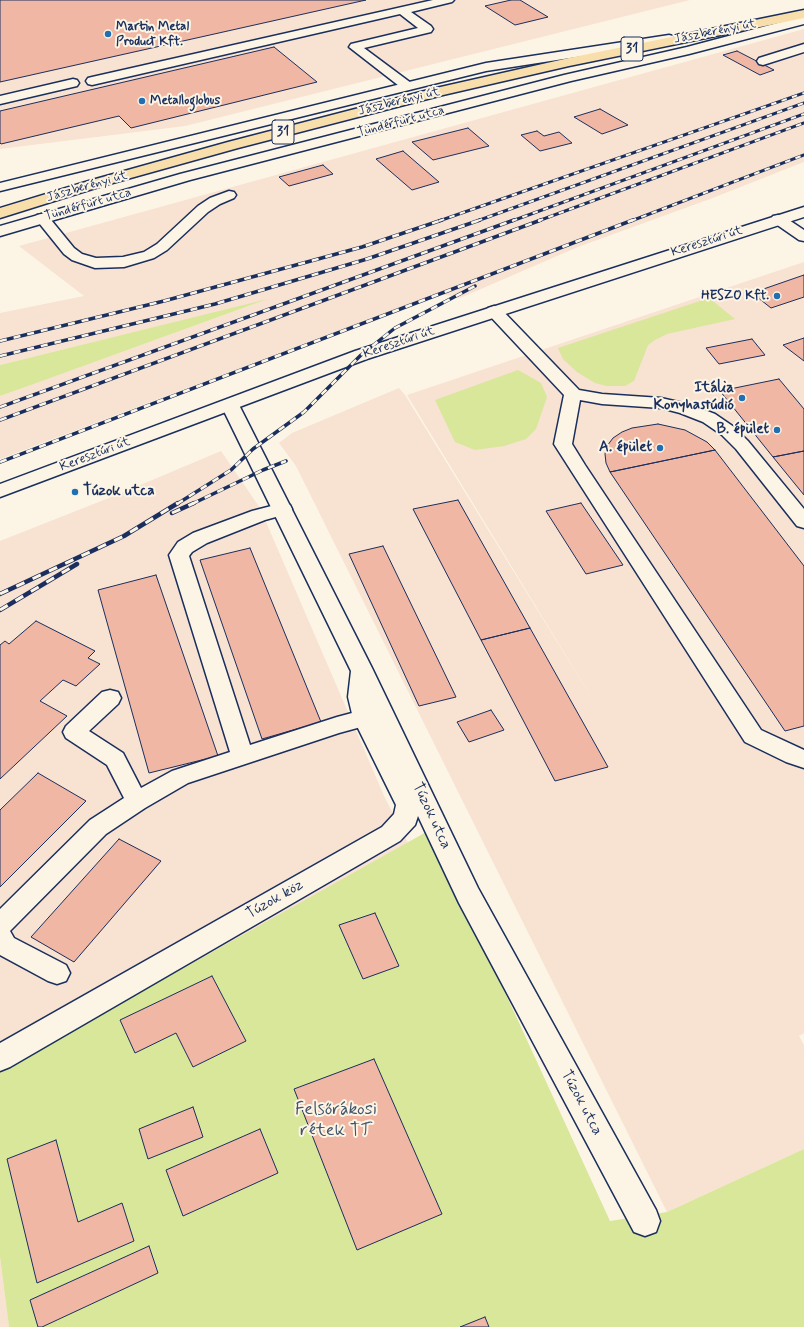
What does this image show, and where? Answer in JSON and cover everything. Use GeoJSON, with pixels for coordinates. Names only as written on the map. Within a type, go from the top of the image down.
{"type":"FeatureCollection","features":[{"type":"Feature","properties":{"kind":"main road","name":"Jászberényi út"},"geometry":{"type":"LineString","coordinates":[[0,212],[233,145],[441,91],[696,35],[804,14]]}},
{"type":"Feature","properties":{"kind":"street","name":"Tündérfürt utca"},"geometry":{"type":"LineString","coordinates":[[0,231],[200,173],[570,78],[689,50],[804,20]]}},
{"type":"Feature","properties":{"kind":"street"},"geometry":{"type":"LineString","coordinates":[[4,185],[486,67],[696,35]]}},
{"type":"Feature","properties":{"kind":"street","name":"Keresztúri út"},"geometry":{"type":"LineString","coordinates":[[0,491],[361,356],[494,311],[778,219],[804,212]]}},
{"type":"Feature","properties":{"kind":"street"},"geometry":{"type":"LineString","coordinates":[[230,405],[283,509]]}},
{"type":"Feature","properties":{"kind":"street","name":"Túzok köz"},"geometry":{"type":"LineString","coordinates":[[0,1058],[391,834],[406,818],[408,805],[373,716],[359,697],[361,668],[283,509]]}},
{"type":"Feature","properties":{"kind":"street","name":"Túzok utca"},"geometry":{"type":"LineString","coordinates":[[373,716],[644,1221]]}},
{"type":"Feature","properties":{"kind":"lane"},"geometry":{"type":"LineString","coordinates":[[92,81],[401,10],[434,1],[448,0]]}},
{"type":"Feature","properties":{"kind":"lane"},"geometry":{"type":"LineString","coordinates":[[401,10],[427,29],[355,47],[407,86]]}},
{"type":"Feature","properties":{"kind":"lane"},"geometry":{"type":"LineString","coordinates":[[762,61],[804,48]]}},
{"type":"Feature","properties":{"kind":"lane"},"geometry":{"type":"LineString","coordinates":[[0,100],[73,83]]}},
{"type":"Feature","properties":{"kind":"lane"},"geometry":{"type":"LineString","coordinates":[[42,218],[69,252],[77,257],[95,263],[124,262],[149,255],[162,247],[203,209],[215,201],[229,195]]}},
{"type":"Feature","properties":{"kind":"lane"},"geometry":{"type":"LineString","coordinates":[[778,219],[804,237]]}},
{"type":"Feature","properties":{"kind":"lane"},"geometry":{"type":"LineString","coordinates":[[494,311],[573,394],[602,400],[662,403],[686,409],[709,418],[728,430],[742,445],[804,522]]}},
{"type":"Feature","properties":{"kind":"lane"},"geometry":{"type":"LineString","coordinates":[[573,394],[563,444],[576,466],[753,736],[794,756],[804,759]]}},
{"type":"Feature","properties":{"kind":"lane"},"geometry":{"type":"LineString","coordinates":[[242,756],[179,556],[185,547],[200,538],[259,515],[283,509]]}},
{"type":"Feature","properties":{"kind":"lane"},"geometry":{"type":"LineString","coordinates":[[110,698],[74,732],[115,759],[136,801]]}},
{"type":"Feature","properties":{"kind":"lane"},"geometry":{"type":"LineString","coordinates":[[0,925],[98,827],[136,801],[180,777],[337,725],[373,716]]}},
{"type":"Feature","properties":{"kind":"lane"},"geometry":{"type":"LineString","coordinates":[[0,935],[4,945],[57,973]]}},
{"type":"Feature","properties":{"kind":"shaded area"},"geometry":{"type":"Polygon","coordinates":[[[0,0],[690,0],[185,126],[0,149],[0,0]]]}},
{"type":"Feature","properties":{"kind":"shaded area"},"geometry":{"type":"Polygon","coordinates":[[[804,29],[804,162],[710,199],[578,247],[460,298],[438,293],[0,459],[0,396],[263,301],[0,365],[0,313],[84,296],[19,246],[804,29]]]}},
{"type":"Feature","properties":{"kind":"shaded area"},"geometry":{"type":"Polygon","coordinates":[[[804,262],[804,1033],[799,1036],[804,1045],[804,1149],[667,1212],[296,466],[279,443],[292,433],[399,388],[405,395],[607,723],[407,395],[804,262]]]}},
{"type":"Feature","properties":{"kind":"shaded area"},"geometry":{"type":"Polygon","coordinates":[[[221,451],[260,508],[385,798],[408,843],[0,1071],[0,541],[119,494],[221,451]]]}},
{"type":"Feature","properties":{"kind":"shaded area"},"geometry":{"type":"Polygon","coordinates":[[[0,1257],[9,1327],[0,1327],[0,1257]]]}},
{"type":"Feature","properties":{"kind":"green space"},"geometry":{"type":"Polygon","coordinates":[[[709,298],[735,319],[667,334],[655,340],[648,345],[634,381],[625,386],[607,386],[595,383],[577,372],[563,359],[558,348],[709,298]]]}},
{"type":"Feature","properties":{"kind":"green space"},"geometry":{"type":"Polygon","coordinates":[[[268,299],[42,381],[0,396],[0,365],[268,299]]]}},
{"type":"Feature","properties":{"kind":"green space"},"geometry":{"type":"Polygon","coordinates":[[[518,370],[541,383],[547,397],[536,429],[526,439],[504,446],[475,450],[455,442],[435,400],[518,370]]]}},
{"type":"Feature","properties":{"kind":"green space","name":"Felsőrákosi rétek TT"},"geometry":{"type":"Polygon","coordinates":[[[428,831],[515,1014],[610,1221],[667,1212],[804,1149],[804,1327],[9,1327],[0,1257],[0,1071],[428,831]]]}},
{"type":"Feature","properties":{"kind":"building","name":"Martin Metal Product Kft."},"geometry":{"type":"Polygon","coordinates":[[[0,0],[366,0],[0,82],[0,0]]]}},
{"type":"Feature","properties":{"kind":"building"},"geometry":{"type":"Polygon","coordinates":[[[511,0],[520,0],[548,17],[515,25],[485,6],[511,0]]]}},
{"type":"Feature","properties":{"kind":"building","name":"Metalloglobus"},"geometry":{"type":"Polygon","coordinates":[[[274,47],[317,82],[131,128],[119,116],[0,143],[0,111],[274,47]]]}},
{"type":"Feature","properties":{"kind":"building"},"geometry":{"type":"Polygon","coordinates":[[[737,51],[774,70],[760,75],[723,55],[737,51]]]}},
{"type":"Feature","properties":{"kind":"building"},"geometry":{"type":"Polygon","coordinates":[[[600,109],[628,125],[602,134],[574,117],[600,109]]]}},
{"type":"Feature","properties":{"kind":"building"},"geometry":{"type":"Polygon","coordinates":[[[468,128],[489,146],[433,160],[412,142],[468,128]]]}},
{"type":"Feature","properties":{"kind":"building"},"geometry":{"type":"Polygon","coordinates":[[[537,131],[544,136],[559,132],[572,143],[540,151],[521,135],[537,131]]]}},
{"type":"Feature","properties":{"kind":"building"},"geometry":{"type":"Polygon","coordinates":[[[403,151],[439,182],[412,190],[376,159],[403,151]]]}},
{"type":"Feature","properties":{"kind":"building"},"geometry":{"type":"Polygon","coordinates":[[[323,165],[333,174],[289,186],[279,177],[323,165]]]}},
{"type":"Feature","properties":{"kind":"building"},"geometry":{"type":"Polygon","coordinates":[[[804,275],[804,297],[771,308],[752,293],[804,275]]]}},
{"type":"Feature","properties":{"kind":"building"},"geometry":{"type":"Polygon","coordinates":[[[804,338],[804,361],[783,345],[804,338]]]}},
{"type":"Feature","properties":{"kind":"building"},"geometry":{"type":"Polygon","coordinates":[[[752,339],[765,355],[719,364],[706,348],[752,339]]]}},
{"type":"Feature","properties":{"kind":"building","name":"B. épület"},"geometry":{"type":"Polygon","coordinates":[[[779,379],[804,409],[804,451],[773,457],[720,391],[779,379]]]}},
{"type":"Feature","properties":{"kind":"building","name":"A. épület"},"geometry":{"type":"Polygon","coordinates":[[[658,424],[685,430],[707,442],[715,450],[610,472],[606,463],[605,454],[607,446],[613,438],[632,428],[658,424]]]}},
{"type":"Feature","properties":{"kind":"building"},"geometry":{"type":"Polygon","coordinates":[[[715,450],[804,566],[804,726],[785,731],[610,472],[715,450]]]}},
{"type":"Feature","properties":{"kind":"building"},"geometry":{"type":"Polygon","coordinates":[[[804,451],[804,495],[773,457],[804,451]]]}},
{"type":"Feature","properties":{"kind":"building"},"geometry":{"type":"Polygon","coordinates":[[[458,500],[530,628],[481,640],[413,509],[458,500]]]}},
{"type":"Feature","properties":{"kind":"building"},"geometry":{"type":"Polygon","coordinates":[[[581,503],[623,565],[586,574],[546,511],[581,503]]]}},
{"type":"Feature","properties":{"kind":"building"},"geometry":{"type":"Polygon","coordinates":[[[383,546],[456,697],[419,706],[349,554],[383,546]]]}},
{"type":"Feature","properties":{"kind":"building"},"geometry":{"type":"Polygon","coordinates":[[[250,548],[321,722],[262,739],[200,560],[250,548]]]}},
{"type":"Feature","properties":{"kind":"building"},"geometry":{"type":"Polygon","coordinates":[[[156,575],[218,756],[149,773],[98,590],[156,575]]]}},
{"type":"Feature","properties":{"kind":"building"},"geometry":{"type":"Polygon","coordinates":[[[36,621],[95,651],[88,658],[100,664],[76,686],[63,680],[40,701],[67,716],[0,779],[0,645],[5,641],[9,644],[36,621]]]}},
{"type":"Feature","properties":{"kind":"building"},"geometry":{"type":"Polygon","coordinates":[[[530,628],[608,767],[555,781],[481,640],[530,628]]]}},
{"type":"Feature","properties":{"kind":"building"},"geometry":{"type":"Polygon","coordinates":[[[491,710],[504,730],[469,742],[457,722],[491,710]]]}},
{"type":"Feature","properties":{"kind":"building"},"geometry":{"type":"Polygon","coordinates":[[[38,773],[86,801],[0,887],[0,810],[38,773]]]}},
{"type":"Feature","properties":{"kind":"building"},"geometry":{"type":"Polygon","coordinates":[[[119,839],[161,861],[74,962],[31,937],[119,839]]]}},
{"type":"Feature","properties":{"kind":"building"},"geometry":{"type":"Polygon","coordinates":[[[375,913],[399,966],[363,979],[339,925],[375,913]]]}},
{"type":"Feature","properties":{"kind":"building"},"geometry":{"type":"Polygon","coordinates":[[[212,976],[246,1041],[193,1067],[176,1033],[135,1053],[120,1020],[212,976]]]}},
{"type":"Feature","properties":{"kind":"building"},"geometry":{"type":"Polygon","coordinates":[[[374,1059],[442,1214],[357,1250],[294,1089],[374,1059]]]}},
{"type":"Feature","properties":{"kind":"building"},"geometry":{"type":"Polygon","coordinates":[[[193,1107],[203,1137],[148,1159],[139,1129],[193,1107]]]}},
{"type":"Feature","properties":{"kind":"building"},"geometry":{"type":"Polygon","coordinates":[[[260,1129],[278,1173],[183,1216],[166,1170],[260,1129]]]}},
{"type":"Feature","properties":{"kind":"building"},"geometry":{"type":"Polygon","coordinates":[[[56,1140],[78,1222],[122,1203],[134,1241],[37,1283],[7,1159],[56,1140]]]}},
{"type":"Feature","properties":{"kind":"building"},"geometry":{"type":"Polygon","coordinates":[[[149,1246],[158,1273],[42,1327],[38,1327],[30,1300],[149,1246]]]}},
{"type":"Feature","properties":{"kind":"building"},"geometry":{"type":"Polygon","coordinates":[[[485,1317],[489,1327],[460,1327],[485,1317]]]}},
{"type":"Feature","properties":{"kind":"railway"},"geometry":{"type":"LineString","coordinates":[[439,221],[804,93]]}},
{"type":"Feature","properties":{"kind":"railway"},"geometry":{"type":"LineString","coordinates":[[477,221],[804,103]]}},
{"type":"Feature","properties":{"kind":"railway"},"geometry":{"type":"LineString","coordinates":[[512,221],[804,114]]}},
{"type":"Feature","properties":{"kind":"railway"},"geometry":{"type":"LineString","coordinates":[[538,221],[804,123]]}},
{"type":"Feature","properties":{"kind":"railway"},"geometry":{"type":"LineString","coordinates":[[631,221],[804,155]]}},
{"type":"Feature","properties":{"kind":"railway"},"geometry":{"type":"LineString","coordinates":[[0,341],[164,301],[362,247],[442,220]]}},
{"type":"Feature","properties":{"kind":"railway"},"geometry":{"type":"LineString","coordinates":[[0,356],[215,304],[367,259],[480,220]]}},
{"type":"Feature","properties":{"kind":"railway"},"geometry":{"type":"LineString","coordinates":[[0,407],[514,220]]}},
{"type":"Feature","properties":{"kind":"railway"},"geometry":{"type":"LineString","coordinates":[[0,420],[541,220]]}},
{"type":"Feature","properties":{"kind":"railway"},"geometry":{"type":"LineString","coordinates":[[0,462],[633,220]]}},
{"type":"Feature","properties":{"kind":"railway"},"geometry":{"type":"LineString","coordinates":[[177,504],[231,470],[253,449],[304,412],[361,355],[395,328],[475,286]]}},
{"type":"Feature","properties":{"kind":"railway"},"geometry":{"type":"LineString","coordinates":[[192,504],[263,470],[286,461]]}},
{"type":"Feature","properties":{"kind":"railway"},"geometry":{"type":"LineString","coordinates":[[0,594],[124,536],[178,503]]}},
{"type":"Feature","properties":{"kind":"railway"},"geometry":{"type":"LineString","coordinates":[[172,513],[194,503]]}},
{"type":"Feature","properties":{"kind":"railway"},"geometry":{"type":"LineString","coordinates":[[0,610],[77,564]]}},
{"type":"Feature","properties":{"kind":"place","name":"Martin Metal Product Kft."},"geometry":{"type":"Point","coordinates":[108,34]}},
{"type":"Feature","properties":{"kind":"place","name":"Metalloglobus"},"geometry":{"type":"Point","coordinates":[142,101]}},
{"type":"Feature","properties":{"kind":"place","name":"HESZO Kft."},"geometry":{"type":"Point","coordinates":[777,296]}},
{"type":"Feature","properties":{"kind":"place","name":"Itália Konyhastúdió"},"geometry":{"type":"Point","coordinates":[742,398]}},
{"type":"Feature","properties":{"kind":"place","name":"B. épület"},"geometry":{"type":"Point","coordinates":[777,430]}},
{"type":"Feature","properties":{"kind":"place","name":"A. épület"},"geometry":{"type":"Point","coordinates":[660,448]}},
{"type":"Feature","properties":{"kind":"place","name":"Túzok utca"},"geometry":{"type":"Point","coordinates":[75,492]}}]}
